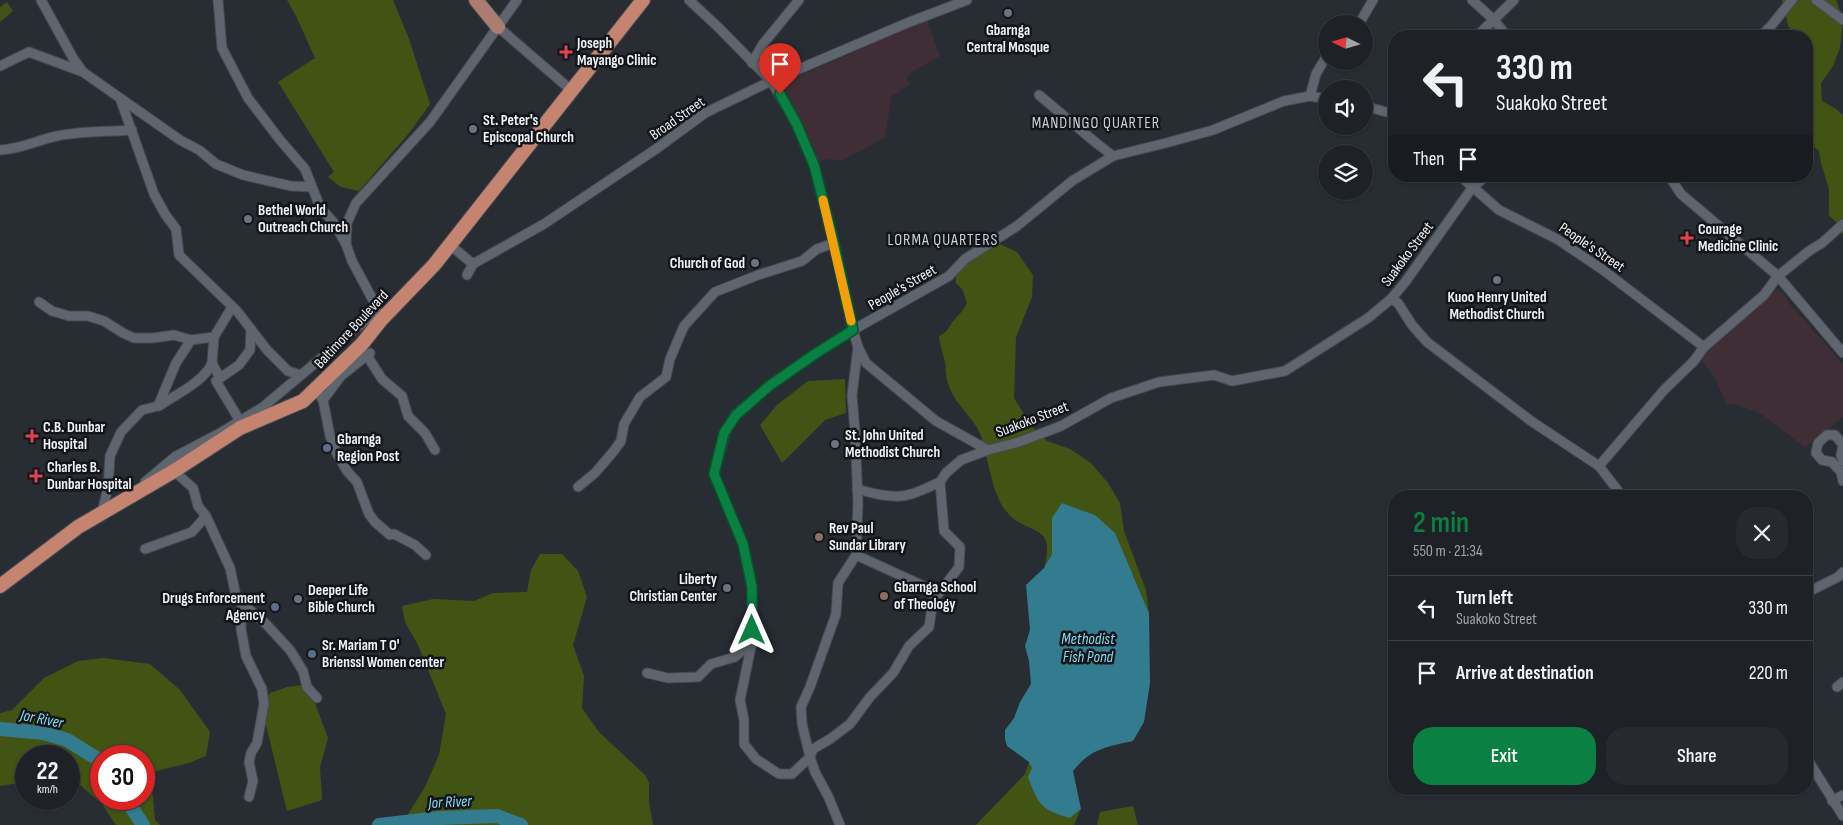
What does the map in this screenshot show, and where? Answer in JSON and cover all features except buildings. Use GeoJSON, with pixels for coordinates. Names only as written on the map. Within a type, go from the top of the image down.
{"type":"FeatureCollection","features":[{"type":"Feature","properties":{"kind":"highway","name":"Baltimore Boulevard"},"geometry":{"type":"LineString","coordinates":[[0,586],[78,527],[174,471],[240,428],[319,395],[362,344],[380,316],[434,265],[643,0]]}},
{"type":"Feature","properties":{"kind":"main road"},"geometry":{"type":"LineString","coordinates":[[476,0],[498,27]]}},
{"type":"Feature","properties":{"kind":"street"},"geometry":{"type":"LineString","coordinates":[[41,0],[73,58],[83,72]]}},
{"type":"Feature","properties":{"kind":"street"},"geometry":{"type":"LineString","coordinates":[[78,527],[103,508],[123,498],[176,456],[263,407],[347,335],[380,316],[352,261],[346,244],[334,223],[320,207],[305,169],[248,98],[222,48],[218,0]]}},
{"type":"Feature","properties":{"kind":"street"},"geometry":{"type":"LineString","coordinates":[[346,244],[347,222],[356,203],[430,122],[517,0]]}},
{"type":"Feature","properties":{"kind":"street","name":"Suakoko Street"},"geometry":{"type":"LineString","coordinates":[[689,0],[771,81],[796,123],[814,165],[834,243],[853,330],[858,347],[866,363],[936,421],[988,450],[1019,442],[1061,426],[1111,398],[1159,382],[1214,375],[1232,381],[1285,371],[1368,318],[1391,299],[1406,281],[1472,188],[1479,182]]}},
{"type":"Feature","properties":{"kind":"street"},"geometry":{"type":"LineString","coordinates":[[752,63],[763,44],[799,0]]}},
{"type":"Feature","properties":{"kind":"street","name":"Broad Street"},"geometry":{"type":"LineString","coordinates":[[473,264],[544,224],[656,149],[705,113],[771,81],[907,22],[968,0]]}},
{"type":"Feature","properties":{"kind":"street"},"geometry":{"type":"LineString","coordinates":[[1364,15],[1373,0]]}},
{"type":"Feature","properties":{"kind":"street"},"geometry":{"type":"LineString","coordinates":[[1472,0],[1502,30]]}},
{"type":"Feature","properties":{"kind":"street"},"geometry":{"type":"LineString","coordinates":[[1482,30],[1514,0]]}},
{"type":"Feature","properties":{"kind":"street"},"geometry":{"type":"LineString","coordinates":[[1767,30],[1792,0]]}},
{"type":"Feature","properties":{"kind":"street"},"geometry":{"type":"LineString","coordinates":[[1816,0],[1843,20]]}},
{"type":"Feature","properties":{"kind":"street"},"geometry":{"type":"LineString","coordinates":[[498,27],[571,90]]}},
{"type":"Feature","properties":{"kind":"street"},"geometry":{"type":"LineString","coordinates":[[0,66],[29,52],[83,72],[180,140],[199,150],[216,164],[242,176],[292,186],[311,187]]}},
{"type":"Feature","properties":{"kind":"street"},"geometry":{"type":"LineString","coordinates":[[1310,96],[1318,70]]}},
{"type":"Feature","properties":{"kind":"street"},"geometry":{"type":"LineString","coordinates":[[1039,95],[1113,156]]}},
{"type":"Feature","properties":{"kind":"street","name":"People's Street"},"geometry":{"type":"LineString","coordinates":[[940,482],[944,531],[960,547],[959,566],[932,601],[928,627],[909,646],[893,673],[850,724],[830,740],[814,749],[810,757],[792,774],[780,774],[756,759],[744,744],[744,720],[740,700],[752,642],[752,587],[743,544],[714,474],[724,433],[736,415],[769,386],[815,354],[853,330],[949,276],[965,259],[1017,226],[1072,181],[1113,156],[1213,130],[1284,101],[1310,96],[1318,98]]}},
{"type":"Feature","properties":{"kind":"street"},"geometry":{"type":"LineString","coordinates":[[120,98],[154,194],[176,229],[179,255],[232,307],[267,350],[288,371],[301,375]]}},
{"type":"Feature","properties":{"kind":"street"},"geometry":{"type":"LineString","coordinates":[[1373,108],[1388,112]]}},
{"type":"Feature","properties":{"kind":"street"},"geometry":{"type":"LineString","coordinates":[[0,150],[13,149],[57,136],[132,130]]}},
{"type":"Feature","properties":{"kind":"street","name":"People's Street"},"geometry":{"type":"LineString","coordinates":[[1466,182],[1500,210],[1557,239],[1604,270],[1704,347]]}},
{"type":"Feature","properties":{"kind":"street"},"geometry":{"type":"LineString","coordinates":[[1674,182],[1681,194],[1778,276],[1843,353]]}},
{"type":"Feature","properties":{"kind":"street"},"geometry":{"type":"LineString","coordinates":[[1599,466],[1664,390],[1694,361],[1704,347],[1764,295],[1778,276],[1809,251],[1822,244],[1843,224]]}},
{"type":"Feature","properties":{"kind":"street"},"geometry":{"type":"LineString","coordinates":[[578,487],[595,473],[613,452],[620,441],[624,424],[640,397],[666,377],[670,359],[684,326],[715,292],[802,260],[817,249],[834,243]]}},
{"type":"Feature","properties":{"kind":"street"},"geometry":{"type":"LineString","coordinates":[[450,245],[473,264],[467,275]]}},
{"type":"Feature","properties":{"kind":"street"},"geometry":{"type":"LineString","coordinates":[[1391,299],[1398,304],[1412,325],[1427,342],[1531,421],[1599,466],[1617,490]]}},
{"type":"Feature","properties":{"kind":"street"},"geometry":{"type":"LineString","coordinates":[[38,302],[52,311],[69,316],[88,316],[104,321],[134,338],[174,335],[191,340],[214,336]]}},
{"type":"Feature","properties":{"kind":"street"},"geometry":{"type":"LineString","coordinates":[[103,508],[108,488],[110,456],[121,432],[142,410],[158,406],[209,372],[212,363],[214,336],[232,307]]}},
{"type":"Feature","properties":{"kind":"street"},"geometry":{"type":"LineString","coordinates":[[240,421],[216,381],[239,365],[250,350],[251,329]]}},
{"type":"Feature","properties":{"kind":"street"},"geometry":{"type":"LineString","coordinates":[[158,406],[176,363],[191,340]]}},
{"type":"Feature","properties":{"kind":"street"},"geometry":{"type":"LineString","coordinates":[[840,825],[810,757],[802,724],[801,707],[836,614],[838,583],[856,555],[857,489],[852,395],[858,347]]}},
{"type":"Feature","properties":{"kind":"street"},"geometry":{"type":"LineString","coordinates":[[426,555],[394,534],[390,535],[369,514],[357,482],[347,471],[337,454],[319,395],[369,353],[382,379],[402,396],[408,416],[425,433],[435,450]]}},
{"type":"Feature","properties":{"kind":"street"},"geometry":{"type":"LineString","coordinates":[[212,363],[220,378]]}},
{"type":"Feature","properties":{"kind":"street"},"geometry":{"type":"LineString","coordinates":[[1843,461],[1841,455],[1843,446],[1835,436],[1828,435],[1818,443],[1816,453],[1822,460],[1832,462],[1842,472],[1843,481]]}},
{"type":"Feature","properties":{"kind":"street"},"geometry":{"type":"LineString","coordinates":[[857,489],[902,496],[915,493],[940,482],[946,473],[961,460],[988,450]]}},
{"type":"Feature","properties":{"kind":"street"},"geometry":{"type":"LineString","coordinates":[[174,471],[193,488],[198,506],[206,516],[230,568],[236,596],[290,650],[303,670],[307,687],[317,698]]}},
{"type":"Feature","properties":{"kind":"street"},"geometry":{"type":"LineString","coordinates":[[145,550],[192,532],[206,516]]}},
{"type":"Feature","properties":{"kind":"street"},"geometry":{"type":"LineString","coordinates":[[856,555],[939,593]]}},
{"type":"Feature","properties":{"kind":"street"},"geometry":{"type":"LineString","coordinates":[[1813,590],[1838,577],[1843,572]]}},
{"type":"Feature","properties":{"kind":"street"},"geometry":{"type":"LineString","coordinates":[[242,604],[241,629],[246,656],[262,689],[264,704],[257,743],[251,753],[250,762],[253,782],[249,797]]}},
{"type":"Feature","properties":{"kind":"street"},"geometry":{"type":"LineString","coordinates":[[647,673],[668,678],[698,677],[711,664],[735,657],[752,642]]}},
{"type":"Feature","properties":{"kind":"street"},"geometry":{"type":"LineString","coordinates":[[1813,769],[1843,816]]}},
{"type":"Feature","properties":{"kind":"street"},"geometry":{"type":"LineString","coordinates":[[1832,801],[1843,795]]}},
{"type":"Feature","properties":{"kind":"shaded area"},"geometry":{"type":"Polygon","coordinates":[[[927,20],[940,56],[913,71],[907,78],[910,85],[901,90],[899,87],[901,92],[892,94],[885,138],[840,161],[830,159],[818,161],[781,83],[864,48],[868,44],[889,34],[927,20]]]}},
{"type":"Feature","properties":{"kind":"shaded area"},"geometry":{"type":"Polygon","coordinates":[[[1774,289],[1783,293],[1788,302],[1843,364],[1843,417],[1805,447],[1760,413],[1738,405],[1726,404],[1716,379],[1702,361],[1705,349],[1774,289]]]}},
{"type":"Feature","properties":{"kind":"green space"},"geometry":{"type":"Polygon","coordinates":[[[287,0],[393,0],[409,39],[430,104],[410,132],[359,191],[341,187],[328,177],[334,172],[278,82],[315,58],[287,0]]]}},
{"type":"Feature","properties":{"kind":"green space"},"geometry":{"type":"Polygon","coordinates":[[[1782,0],[1836,0],[1843,19],[1840,48],[1833,66],[1821,83],[1822,101],[1843,115],[1843,234],[1837,223],[1829,215],[1829,189],[1819,151],[1813,146],[1813,30],[1791,30],[1782,0]]]}},
{"type":"Feature","properties":{"kind":"green space"},"geometry":{"type":"Polygon","coordinates":[[[7,2],[13,11],[0,22],[0,7],[7,2]]]}},
{"type":"Feature","properties":{"kind":"green space"},"geometry":{"type":"Polygon","coordinates":[[[997,243],[1017,252],[1033,275],[1032,297],[1016,337],[1014,398],[1032,427],[1047,441],[1070,449],[1091,463],[1108,483],[1120,503],[1124,531],[1146,590],[1149,613],[1134,577],[1095,515],[1062,503],[1052,540],[1052,554],[1044,568],[1047,553],[1046,542],[1043,536],[1014,519],[1001,504],[994,486],[981,436],[949,387],[939,336],[947,330],[967,303],[962,289],[956,283],[956,272],[965,260],[980,255],[997,243]]]}},
{"type":"Feature","properties":{"kind":"green space"},"geometry":{"type":"Polygon","coordinates":[[[845,379],[846,413],[825,420],[782,463],[760,425],[777,405],[808,381],[845,379]]]}},
{"type":"Feature","properties":{"kind":"green space"},"geometry":{"type":"Polygon","coordinates":[[[540,554],[562,554],[578,571],[587,597],[573,645],[584,676],[582,708],[599,732],[645,775],[649,783],[649,802],[653,825],[390,825],[403,822],[424,789],[439,755],[446,714],[418,645],[405,622],[402,606],[433,599],[474,601],[493,593],[527,592],[531,570],[540,554]]]}},
{"type":"Feature","properties":{"kind":"green space"},"geometry":{"type":"Polygon","coordinates":[[[103,658],[150,664],[180,690],[210,732],[206,756],[155,772],[155,745],[90,745],[90,794],[80,785],[80,745],[15,745],[15,784],[0,786],[0,713],[12,710],[44,678],[78,661],[103,658]]]}},
{"type":"Feature","properties":{"kind":"green space"},"geometry":{"type":"Polygon","coordinates":[[[302,685],[311,692],[328,738],[320,767],[322,800],[287,811],[265,721],[264,704],[270,693],[287,687],[302,685]]]}},
{"type":"Feature","properties":{"kind":"green space"},"geometry":{"type":"Polygon","coordinates":[[[1029,762],[1070,818],[1081,809],[1074,825],[976,825],[1025,774],[1029,762]]]}},
{"type":"Feature","properties":{"kind":"green space"},"geometry":{"type":"Polygon","coordinates":[[[1133,806],[1138,825],[1097,825],[1100,812],[1133,806]]]}},
{"type":"Feature","properties":{"kind":"green space"},"geometry":{"type":"Polygon","coordinates":[[[106,810],[154,810],[155,820],[160,825],[116,825],[106,810]]]}},
{"type":"Feature","properties":{"kind":"water","name":"Methodist Fish Pond"},"geometry":{"type":"Polygon","coordinates":[[[1062,503],[1095,515],[1115,533],[1149,613],[1150,683],[1144,722],[1133,741],[1114,745],[1093,753],[1073,771],[1081,809],[1070,818],[1053,812],[1042,805],[1028,777],[1032,768],[1029,762],[1007,746],[1005,739],[1005,730],[1014,718],[1020,702],[1031,684],[1029,661],[1025,646],[1030,630],[1026,585],[1044,568],[1052,554],[1052,518],[1062,503]]]}},
{"type":"Feature","properties":{"kind":"waterway","name":"Jor River"},"geometry":{"type":"LineString","coordinates":[[0,729],[44,733],[67,740],[90,754]]}},
{"type":"Feature","properties":{"kind":"waterway","name":"Jor River"},"geometry":{"type":"LineString","coordinates":[[133,810],[143,825]]}},
{"type":"Feature","properties":{"kind":"waterway","name":"Jor River"},"geometry":{"type":"LineString","coordinates":[[379,825],[440,818],[497,816],[521,825]]}},
{"type":"Feature","properties":{"kind":"slow traffic"},"geometry":{"type":"LineString","coordinates":[[823,200],[851,321]]}},
{"type":"Feature","properties":{"kind":"place","name":"Gbarnga Central Mosque"},"geometry":{"type":"Point","coordinates":[1008,13]}},
{"type":"Feature","properties":{"kind":"place","name":"Joseph Mayango Clinic"},"geometry":{"type":"Point","coordinates":[566,52]}},
{"type":"Feature","properties":{"kind":"place","name":"St. Peter's Episcopal Church"},"geometry":{"type":"Point","coordinates":[473,129]}},
{"type":"Feature","properties":{"kind":"place","name":"Bethel World Outreach Church"},"geometry":{"type":"Point","coordinates":[248,219]}},
{"type":"Feature","properties":{"kind":"place","name":"Courage Medicine Clinic"},"geometry":{"type":"Point","coordinates":[1687,238]}},
{"type":"Feature","properties":{"kind":"place","name":"Church of God"},"geometry":{"type":"Point","coordinates":[755,263]}},
{"type":"Feature","properties":{"kind":"place","name":"Kuoo Henry United Methodist Church"},"geometry":{"type":"Point","coordinates":[1497,280]}},
{"type":"Feature","properties":{"kind":"place","name":"C.B. Dunbar Hospital"},"geometry":{"type":"Point","coordinates":[32,436]}},
{"type":"Feature","properties":{"kind":"place","name":"St. John United Methodist Church"},"geometry":{"type":"Point","coordinates":[835,444]}},
{"type":"Feature","properties":{"kind":"place","name":"Gbarnga Region Post"},"geometry":{"type":"Point","coordinates":[327,448]}},
{"type":"Feature","properties":{"kind":"place","name":"Charles B. Dunbar Hospital"},"geometry":{"type":"Point","coordinates":[36,476]}},
{"type":"Feature","properties":{"kind":"place","name":"Rev Paul Sundar Library"},"geometry":{"type":"Point","coordinates":[819,537]}},
{"type":"Feature","properties":{"kind":"place","name":"Liberty Christian Center"},"geometry":{"type":"Point","coordinates":[727,588]}},
{"type":"Feature","properties":{"kind":"place","name":"Gbarnga School of Theology"},"geometry":{"type":"Point","coordinates":[884,596]}},
{"type":"Feature","properties":{"kind":"place","name":"Deeper Life Bible Church"},"geometry":{"type":"Point","coordinates":[298,599]}},
{"type":"Feature","properties":{"kind":"place","name":"Drugs Enforcement Agency"},"geometry":{"type":"Point","coordinates":[275,607]}},
{"type":"Feature","properties":{"kind":"place","name":"Sr. Mariam T O' Brienssl Women center"},"geometry":{"type":"Point","coordinates":[312,654]}},
{"type":"Feature","properties":{"kind":"district","name":"MANDINGO QUARTER"},"geometry":{"type":"Point","coordinates":[1096,122]}},
{"type":"Feature","properties":{"kind":"district","name":"LORMA QUARTERS"},"geometry":{"type":"Point","coordinates":[943,239]}},
{"type":"Feature","properties":{"kind":"route"},"geometry":{"type":"LineString","coordinates":[[752,630],[752,587],[743,544],[714,474],[724,433],[736,415],[769,386],[853,330],[834,243],[814,165],[796,123],[780,94]]}}]}
